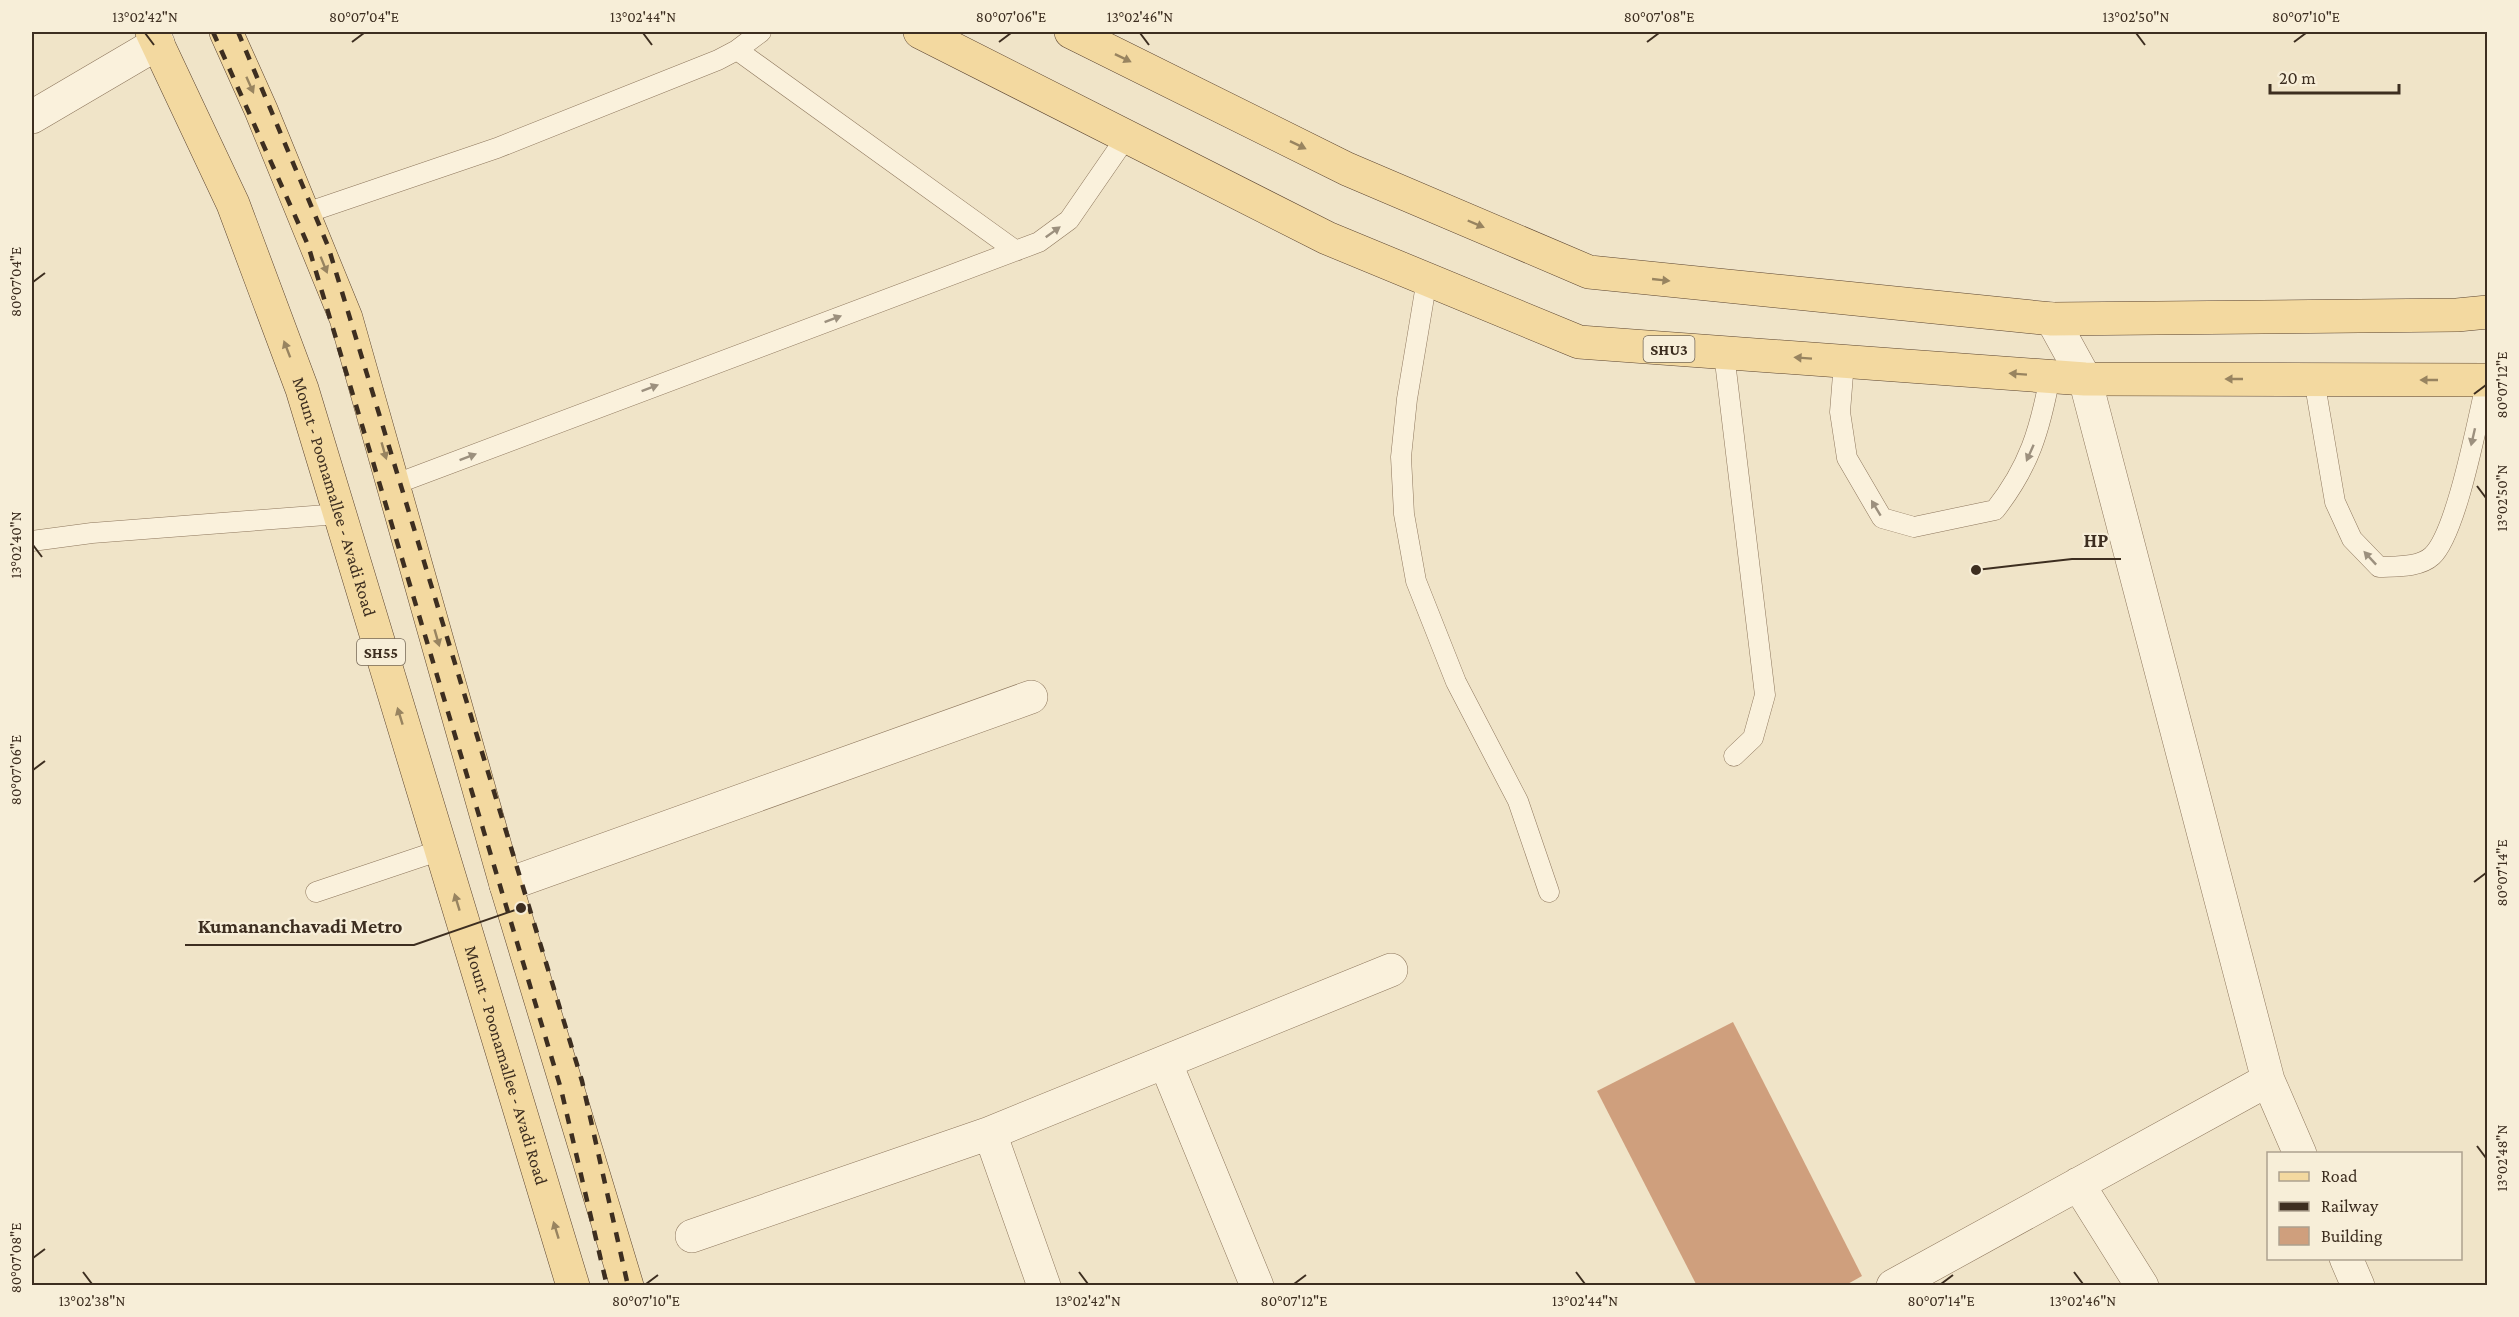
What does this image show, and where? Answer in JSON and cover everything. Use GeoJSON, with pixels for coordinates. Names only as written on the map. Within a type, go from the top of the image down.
{"type":"FeatureCollection","features":[{"type":"Feature","properties":{"kind":"main road"},"geometry":{"type":"LineString","coordinates":[[226,32],[346,318],[506,885],[627,1286]]}},
{"type":"Feature","properties":{"kind":"main road","name":"SHU3"},"geometry":{"type":"LineString","coordinates":[[920,32],[1327,238],[1579,342],[2085,379],[2487,380]]}},
{"type":"Feature","properties":{"kind":"main road"},"geometry":{"type":"LineString","coordinates":[[1071,32],[1347,169],[1589,272],[2052,319],[2457,315],[2487,312]]}},
{"type":"Feature","properties":{"kind":"main road","name":"Mount - Poonamallee - Avadi Road"},"geometry":{"type":"LineString","coordinates":[[155,37],[233,204],[302,389],[573,1286]]}},
{"type":"Feature","properties":{"kind":"street"},"geometry":{"type":"LineString","coordinates":[[32,117],[155,37]]}},
{"type":"Feature","properties":{"kind":"street"},"geometry":{"type":"LineString","coordinates":[[2052,319],[2085,379],[2268,1080],[2299,1152]]}},
{"type":"Feature","properties":{"kind":"street"},"geometry":{"type":"LineString","coordinates":[[506,885],[1030,697]]}},
{"type":"Feature","properties":{"kind":"street"},"geometry":{"type":"LineString","coordinates":[[692,1236],[990,1133],[1166,1064],[1391,970]]}},
{"type":"Feature","properties":{"kind":"street"},"geometry":{"type":"LineString","coordinates":[[1166,1064],[1257,1286]]}},
{"type":"Feature","properties":{"kind":"street"},"geometry":{"type":"LineString","coordinates":[[1893,1286],[2268,1080]]}},
{"type":"Feature","properties":{"kind":"street"},"geometry":{"type":"LineString","coordinates":[[990,1133],[1044,1286]]}},
{"type":"Feature","properties":{"kind":"street"},"geometry":{"type":"LineString","coordinates":[[2078,1184],[2142,1286]]}},
{"type":"Feature","properties":{"kind":"street"},"geometry":{"type":"LineString","coordinates":[[2347,1260],[2358,1286]]}},
{"type":"Feature","properties":{"kind":"lane"},"geometry":{"type":"LineString","coordinates":[[303,214],[497,148],[737,50],[761,32]]}},
{"type":"Feature","properties":{"kind":"lane"},"geometry":{"type":"LineString","coordinates":[[737,50],[1016,250]]}},
{"type":"Feature","properties":{"kind":"lane"},"geometry":{"type":"LineString","coordinates":[[393,485],[1039,242],[1069,219],[1127,136]]}},
{"type":"Feature","properties":{"kind":"lane"},"geometry":{"type":"LineString","coordinates":[[1427,279],[1407,399],[1401,457],[1404,514],[1416,581],[1456,682],[1518,801],[1549,892]]}},
{"type":"Feature","properties":{"kind":"lane"},"geometry":{"type":"LineString","coordinates":[[1724,352],[1765,695],[1753,738],[1734,756]]}},
{"type":"Feature","properties":{"kind":"lane"},"geometry":{"type":"LineString","coordinates":[[1844,362],[1840,412],[1847,458],[1882,518],[1914,527],[1995,510],[2021,473],[2033,448],[2050,376]]}},
{"type":"Feature","properties":{"kind":"lane"},"geometry":{"type":"LineString","coordinates":[[2314,379],[2336,501],[2352,539],[2379,567],[2409,566],[2432,556],[2448,534],[2487,380]]}},
{"type":"Feature","properties":{"kind":"lane"},"geometry":{"type":"LineString","coordinates":[[32,541],[92,533],[339,514]]}},
{"type":"Feature","properties":{"kind":"lane"},"geometry":{"type":"LineString","coordinates":[[316,892],[441,850]]}},
{"type":"Feature","properties":{"kind":"building"},"geometry":{"type":"Polygon","coordinates":[[[1733,1022],[1862,1276],[1844,1286],[1697,1286],[1597,1091],[1733,1022]]]}},
{"type":"Feature","properties":{"kind":"railway"},"geometry":{"type":"LineString","coordinates":[[213,32],[308,245],[561,1089],[607,1286]]}},
{"type":"Feature","properties":{"kind":"railway"},"geometry":{"type":"LineString","coordinates":[[238,32],[328,246],[582,1081],[628,1286]]}},
{"type":"Feature","properties":{"kind":"place","name":"HP"},"geometry":{"type":"Point","coordinates":[1976,570]}},
{"type":"Feature","properties":{"kind":"place","name":"Kumananchavadi Metro"},"geometry":{"type":"Point","coordinates":[521,908]}}]}
